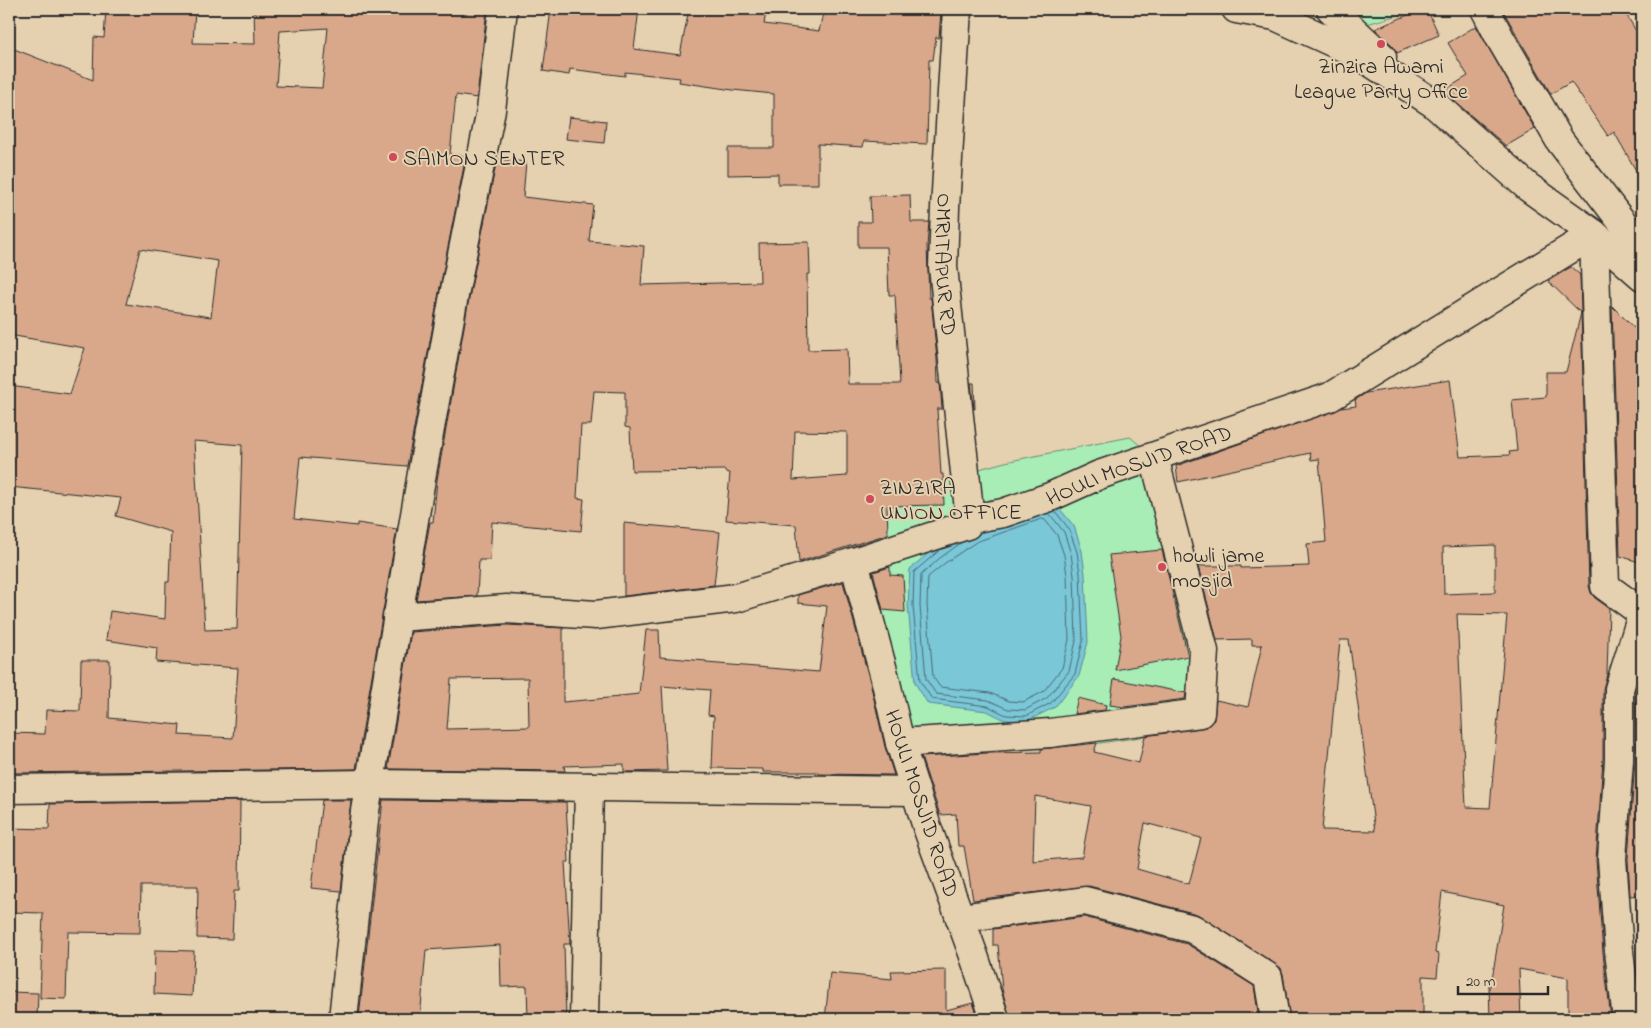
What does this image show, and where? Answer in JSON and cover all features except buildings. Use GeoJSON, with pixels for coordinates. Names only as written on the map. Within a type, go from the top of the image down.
{"type":"FeatureCollection","features":[{"type":"Feature","properties":{"kind":"street"},"geometry":{"type":"LineString","coordinates":[[343,1019],[364,820],[397,616],[455,290],[490,110],[503,9]]}},
{"type":"Feature","properties":{"kind":"street","name":"OMRITAPUR RD"},"geometry":{"type":"LineString","coordinates":[[957,9],[943,266],[970,519]]}},
{"type":"Feature","properties":{"kind":"street"},"geometry":{"type":"LineString","coordinates":[[1236,9],[1276,16],[1358,54],[1433,103]]}},
{"type":"Feature","properties":{"kind":"street"},"geometry":{"type":"LineString","coordinates":[[1330,9],[1528,187],[1594,234],[1642,276]]}},
{"type":"Feature","properties":{"kind":"street"},"geometry":{"type":"LineString","coordinates":[[1485,9],[1560,141],[1642,248]]}},
{"type":"Feature","properties":{"kind":"street"},"geometry":{"type":"LineString","coordinates":[[1594,234],[1605,586],[1642,614],[1619,689],[1619,760],[1612,859],[1619,951],[1627,1019]]}},
{"type":"Feature","properties":{"kind":"street","name":"HOULI MOSJID ROAD"},"geometry":{"type":"LineString","coordinates":[[995,1019],[900,743],[854,562],[967,525],[970,519],[1013,510],[1050,497],[1099,475],[1330,397],[1594,234]]}},
{"type":"Feature","properties":{"kind":"street"},"geometry":{"type":"LineString","coordinates":[[900,743],[1050,732],[1200,713],[1204,651],[1154,457]]}},
{"type":"Feature","properties":{"kind":"street"},"geometry":{"type":"LineString","coordinates":[[397,616],[507,609],[596,615],[708,602],[736,598],[854,562]]}},
{"type":"Feature","properties":{"kind":"street"},"geometry":{"type":"LineString","coordinates":[[9,789],[370,784],[915,791]]}},
{"type":"Feature","properties":{"kind":"street"},"geometry":{"type":"LineString","coordinates":[[584,1019],[589,786]]}},
{"type":"Feature","properties":{"kind":"street"},"geometry":{"type":"LineString","coordinates":[[960,918],[1085,901],[1193,929],[1268,977],[1275,1019]]}},
{"type":"Feature","properties":{"kind":"green space"},"geometry":{"type":"Polygon","coordinates":[[[1348,9],[1420,9],[1356,27],[1348,9]]]}},
{"type":"Feature","properties":{"kind":"green space"},"geometry":{"type":"Polygon","coordinates":[[[1130,437],[1154,457],[1199,680],[1183,718],[1141,737],[1087,745],[1042,748],[929,740],[904,724],[854,562],[899,501],[946,478],[1005,462],[1130,437]]]}},
{"type":"Feature","properties":{"kind":"water"},"geometry":{"type":"Polygon","coordinates":[[[1050,497],[1074,526],[1082,551],[1088,642],[1079,676],[1055,707],[1027,721],[1005,720],[987,711],[928,704],[915,683],[908,606],[910,569],[933,549],[1050,497]]]}},
{"type":"Feature","properties":{"kind":"place","name":"Zinzira Awami League Party Office"},"geometry":{"type":"Point","coordinates":[1381,44]}},
{"type":"Feature","properties":{"kind":"place","name":"SAIMON SENTER"},"geometry":{"type":"Point","coordinates":[393,157]}},
{"type":"Feature","properties":{"kind":"place","name":"ZINZIRA UNION OFFICE"},"geometry":{"type":"Point","coordinates":[870,499]}},
{"type":"Feature","properties":{"kind":"place","name":"howli jame mosjid"},"geometry":{"type":"Point","coordinates":[1162,567]}}]}
